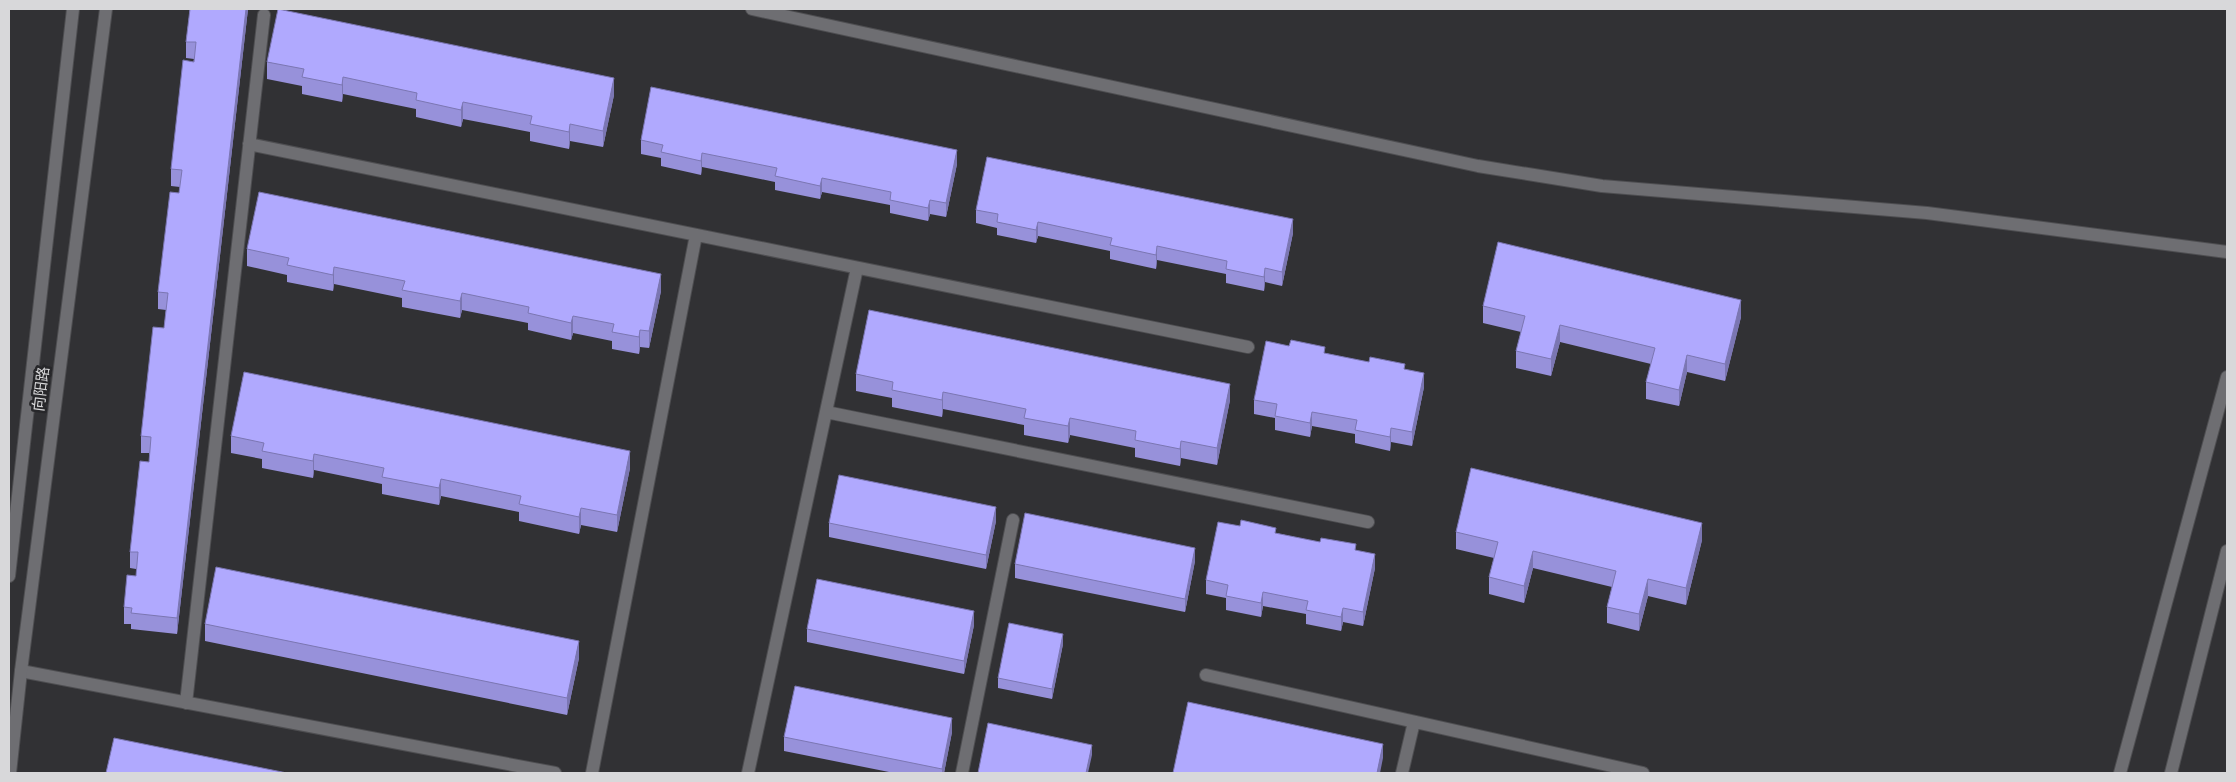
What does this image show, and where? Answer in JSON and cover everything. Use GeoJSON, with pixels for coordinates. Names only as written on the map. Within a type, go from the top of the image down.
{"type":"FeatureCollection","features":[{"type":"Feature","properties":{"kind":"street","name":"向阳路"},"geometry":{"type":"LineString","coordinates":[[9,576],[73,9]]}},
{"type":"Feature","properties":{"kind":"street","name":"向阳路"},"geometry":{"type":"LineString","coordinates":[[10,773],[21,671],[106,9]]}},
{"type":"Feature","properties":{"kind":"street"},"geometry":{"type":"LineString","coordinates":[[752,9],[1478,166],[1602,186],[1928,213],[2227,252]]}},
{"type":"Feature","properties":{"kind":"street"},"geometry":{"type":"LineString","coordinates":[[186,703],[264,15]]}},
{"type":"Feature","properties":{"kind":"street"},"geometry":{"type":"LineString","coordinates":[[249,144],[1248,347]]}},
{"type":"Feature","properties":{"kind":"street"},"geometry":{"type":"LineString","coordinates":[[592,773],[696,235]]}},
{"type":"Feature","properties":{"kind":"street"},"geometry":{"type":"LineString","coordinates":[[748,773],[857,268]]}},
{"type":"Feature","properties":{"kind":"street"},"geometry":{"type":"LineString","coordinates":[[2120,773],[2227,377]]}},
{"type":"Feature","properties":{"kind":"street"},"geometry":{"type":"LineString","coordinates":[[826,412],[1368,522]]}},
{"type":"Feature","properties":{"kind":"street"},"geometry":{"type":"LineString","coordinates":[[962,773],[1013,520]]}},
{"type":"Feature","properties":{"kind":"street"},"geometry":{"type":"LineString","coordinates":[[2171,773],[2227,551]]}},
{"type":"Feature","properties":{"kind":"street"},"geometry":{"type":"LineString","coordinates":[[21,671],[555,773]]}},
{"type":"Feature","properties":{"kind":"street"},"geometry":{"type":"LineString","coordinates":[[1206,675],[1643,773]]}},
{"type":"Feature","properties":{"kind":"street"},"geometry":{"type":"LineString","coordinates":[[1402,773],[1414,722]]}},
{"type":"Feature","properties":{"kind":"building"},"geometry":{"type":"Polygon","coordinates":[[[190,9],[246,9],[177,618],[131,613],[132,608],[124,607],[127,575],[136,576],[138,552],[130,552],[140,461],[149,462],[151,437],[141,436],[153,327],[164,328],[168,293],[158,292],[170,192],[179,193],[182,170],[171,169],[183,60],[194,62],[196,42],[186,42],[190,9]]]}},
{"type":"Feature","properties":{"kind":"building"},"geometry":{"type":"Polygon","coordinates":[[[278,9],[614,78],[603,131],[570,124],[569,132],[530,124],[532,116],[463,102],[461,110],[416,100],[417,93],[343,77],[342,85],[302,77],[304,69],[267,62],[278,9]]]}},
{"type":"Feature","properties":{"kind":"building"},"geometry":{"type":"Polygon","coordinates":[[[651,87],[957,150],[946,203],[930,200],[928,208],[890,200],[891,192],[822,178],[820,186],[775,176],[777,168],[702,153],[701,161],[661,152],[663,145],[641,140],[651,87]]]}},
{"type":"Feature","properties":{"kind":"building"},"geometry":{"type":"Polygon","coordinates":[[[987,157],[1293,219],[1282,272],[1265,268],[1264,277],[1226,269],[1227,261],[1157,246],[1156,255],[1110,245],[1112,238],[1038,222],[1036,230],[997,222],[998,214],[976,210],[987,157]]]}},
{"type":"Feature","properties":{"kind":"building"},"geometry":{"type":"Polygon","coordinates":[[[259,192],[661,274],[649,331],[640,330],[639,337],[612,332],[614,324],[573,316],[571,323],[528,313],[529,307],[462,293],[460,301],[402,290],[405,281],[334,267],[333,275],[287,265],[289,258],[247,249],[259,192]]]}},
{"type":"Feature","properties":{"kind":"building"},"geometry":{"type":"Polygon","coordinates":[[[1498,242],[1741,300],[1725,364],[1687,355],[1679,390],[1646,382],[1655,348],[1560,325],[1551,359],[1516,351],[1525,316],[1483,306],[1498,242]]]}},
{"type":"Feature","properties":{"kind":"building"},"geometry":{"type":"Polygon","coordinates":[[[869,310],[1230,384],[1217,448],[1181,441],[1180,449],[1135,440],[1136,431],[1070,418],[1068,426],[1024,418],[1026,409],[943,392],[942,400],[892,390],[893,382],[856,374],[869,310]]]}},
{"type":"Feature","properties":{"kind":"building"},"geometry":{"type":"Polygon","coordinates":[[[1291,340],[1325,347],[1324,353],[1369,362],[1370,357],[1405,364],[1404,369],[1424,373],[1412,432],[1391,428],[1390,437],[1355,430],[1357,420],[1312,412],[1310,423],[1275,416],[1277,404],[1254,400],[1266,341],[1289,346],[1291,340]]]}},
{"type":"Feature","properties":{"kind":"building"},"geometry":{"type":"Polygon","coordinates":[[[244,372],[630,451],[617,515],[581,508],[579,517],[519,504],[521,496],[441,479],[439,488],[382,477],[384,468],[314,454],[313,461],[262,451],[264,443],[231,436],[244,372]]]}},
{"type":"Feature","properties":{"kind":"building"},"geometry":{"type":"Polygon","coordinates":[[[1471,468],[1702,523],[1686,588],[1648,579],[1639,614],[1607,607],[1616,571],[1533,551],[1524,586],[1489,577],[1498,542],[1456,532],[1471,468]]]}},
{"type":"Feature","properties":{"kind":"building"},"geometry":{"type":"Polygon","coordinates":[[[839,475],[996,507],[986,555],[829,523],[839,475]]]}},
{"type":"Feature","properties":{"kind":"building"},"geometry":{"type":"Polygon","coordinates":[[[1025,513],[1195,548],[1185,599],[1015,564],[1025,513]]]}},
{"type":"Feature","properties":{"kind":"building"},"geometry":{"type":"Polygon","coordinates":[[[1241,520],[1276,528],[1275,533],[1320,542],[1321,538],[1356,544],[1355,550],[1375,554],[1363,612],[1343,608],[1341,617],[1306,610],[1308,601],[1263,592],[1261,603],[1226,596],[1228,585],[1206,580],[1218,522],[1240,526],[1241,520]]]}},
{"type":"Feature","properties":{"kind":"building"},"geometry":{"type":"Polygon","coordinates":[[[216,567],[579,641],[567,698],[205,624],[216,567]]]}},
{"type":"Feature","properties":{"kind":"building"},"geometry":{"type":"Polygon","coordinates":[[[817,579],[974,611],[964,661],[807,629],[817,579]]]}},
{"type":"Feature","properties":{"kind":"building"},"geometry":{"type":"Polygon","coordinates":[[[1009,623],[1063,634],[1052,689],[998,678],[1009,623]]]}},
{"type":"Feature","properties":{"kind":"building"},"geometry":{"type":"Polygon","coordinates":[[[795,686],[952,718],[942,769],[784,737],[795,686]]]}},
{"type":"Feature","properties":{"kind":"building"},"geometry":{"type":"Polygon","coordinates":[[[1188,702],[1383,744],[1377,773],[1173,773],[1188,702]]]}},
{"type":"Feature","properties":{"kind":"building"},"geometry":{"type":"Polygon","coordinates":[[[988,723],[1092,745],[1086,773],[978,773],[988,723]]]}},
{"type":"Feature","properties":{"kind":"building"},"geometry":{"type":"Polygon","coordinates":[[[114,738],[287,773],[106,773],[114,738]]]}}]}
